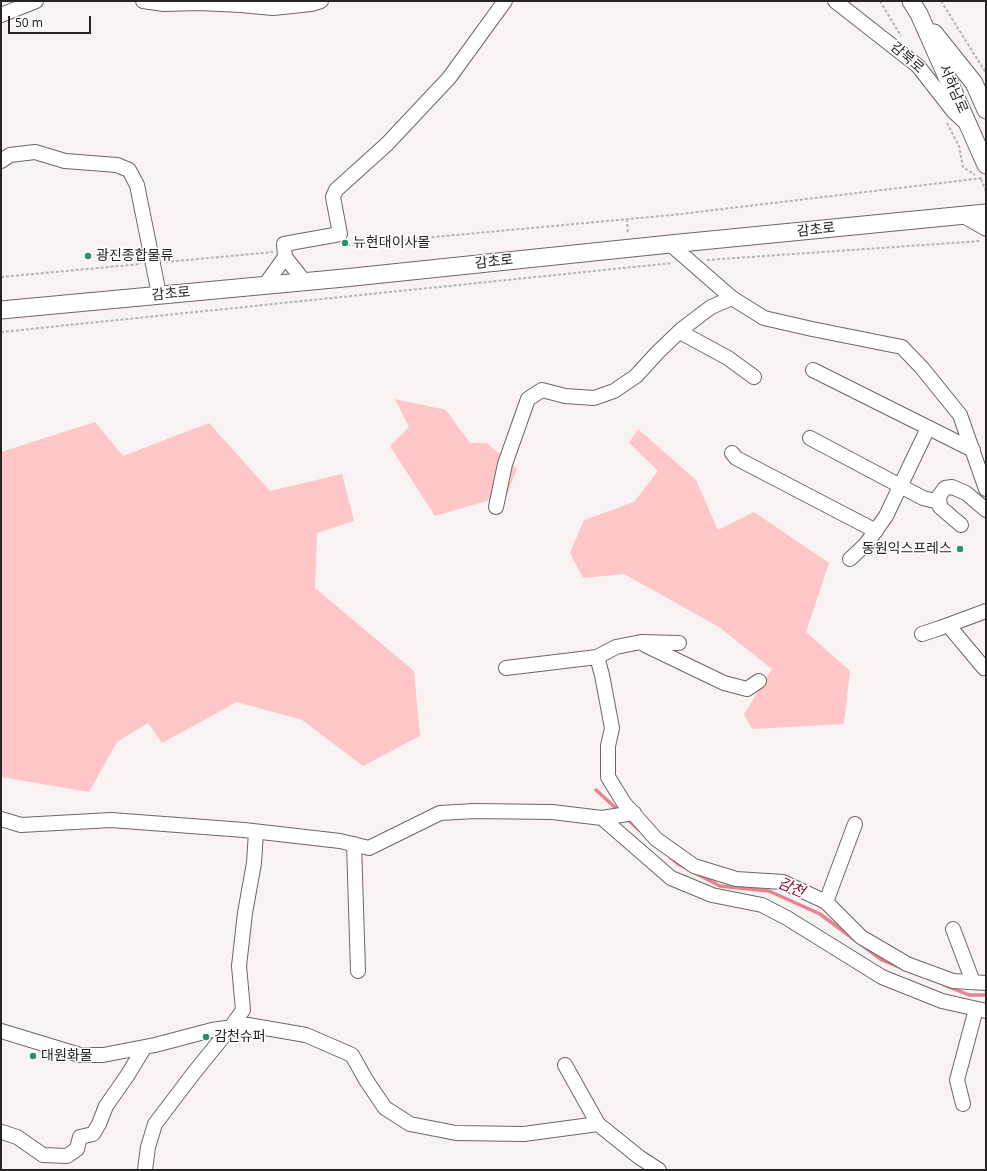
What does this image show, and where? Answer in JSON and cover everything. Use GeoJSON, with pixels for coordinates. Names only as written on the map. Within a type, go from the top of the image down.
{"type":"FeatureCollection","features":[{"type":"Feature","properties":{"kind":"main road","name":"서하남로"},"geometry":{"type":"LineString","coordinates":[[915,7],[969,126],[983,172]]}},
{"type":"Feature","properties":{"kind":"main road","name":"서하남로"},"geometry":{"type":"LineString","coordinates":[[915,7],[974,83],[986,110]]}},
{"type":"Feature","properties":{"kind":"main road","name":"감초로"},"geometry":{"type":"LineString","coordinates":[[1,310],[986,213]]}},
{"type":"Feature","properties":{"kind":"main road"},"geometry":{"type":"LineString","coordinates":[[965,215],[986,227]]}},
{"type":"Feature","properties":{"kind":"street"},"geometry":{"type":"LineString","coordinates":[[1,15],[36,1]]}},
{"type":"Feature","properties":{"kind":"street"},"geometry":{"type":"LineString","coordinates":[[143,1],[164,4],[241,4],[273,8],[311,4],[321,1]]}},
{"type":"Feature","properties":{"kind":"street"},"geometry":{"type":"LineString","coordinates":[[304,281],[285,254],[284,244],[340,234],[333,197],[336,190],[387,144],[449,78],[505,1]]}},
{"type":"Feature","properties":{"kind":"street","name":"감북로"},"geometry":{"type":"LineString","coordinates":[[835,1],[918,66],[954,112],[969,126]]}},
{"type":"Feature","properties":{"kind":"street"},"geometry":{"type":"LineString","coordinates":[[1,161],[10,155],[35,152],[65,161],[117,165],[129,170],[137,185],[152,263],[160,294]]}},
{"type":"Feature","properties":{"kind":"street"},"geometry":{"type":"LineString","coordinates":[[670,244],[732,298],[764,318],[902,347],[922,368],[960,415],[986,489]]}},
{"type":"Feature","properties":{"kind":"street"},"geometry":{"type":"LineString","coordinates":[[265,285],[285,254]]}},
{"type":"Feature","properties":{"kind":"street"},"geometry":{"type":"LineString","coordinates":[[496,507],[505,464],[528,399],[542,390],[565,396],[594,398],[614,391],[636,376],[658,352],[711,307],[732,298]]}},
{"type":"Feature","properties":{"kind":"street"},"geometry":{"type":"LineString","coordinates":[[680,332],[728,358],[754,377]]}},
{"type":"Feature","properties":{"kind":"street"},"geometry":{"type":"LineString","coordinates":[[813,370],[973,450]]}},
{"type":"Feature","properties":{"kind":"street"},"geometry":{"type":"LineString","coordinates":[[850,559],[866,544],[886,516],[928,428]]}},
{"type":"Feature","properties":{"kind":"street"},"geometry":{"type":"LineString","coordinates":[[810,438],[923,498],[939,502]]}},
{"type":"Feature","properties":{"kind":"street"},"geometry":{"type":"LineString","coordinates":[[732,454],[736,458],[876,531]]}},
{"type":"Feature","properties":{"kind":"street"},"geometry":{"type":"LineString","coordinates":[[961,525],[940,507],[939,496],[945,488],[952,487],[966,493],[986,510]]}},
{"type":"Feature","properties":{"kind":"street"},"geometry":{"type":"LineString","coordinates":[[922,634],[986,611]]}},
{"type":"Feature","properties":{"kind":"street"},"geometry":{"type":"LineString","coordinates":[[948,625],[984,668],[986,667]]}},
{"type":"Feature","properties":{"kind":"street"},"geometry":{"type":"LineString","coordinates":[[640,642],[724,683],[747,690],[759,681]]}},
{"type":"Feature","properties":{"kind":"street"},"geometry":{"type":"LineString","coordinates":[[506,668],[597,657],[616,647],[640,642],[679,643]]}},
{"type":"Feature","properties":{"kind":"street"},"geometry":{"type":"LineString","coordinates":[[597,657],[612,728],[608,746],[608,777],[624,803],[656,839],[694,866],[736,879],[784,882],[826,902],[861,937],[907,964],[953,980],[980,982]]}},
{"type":"Feature","properties":{"kind":"street"},"geometry":{"type":"LineString","coordinates":[[1,819],[21,825],[111,820],[256,832],[340,841],[369,848],[440,813],[475,811],[552,812],[607,817],[633,814]]}},
{"type":"Feature","properties":{"kind":"street"},"geometry":{"type":"LineString","coordinates":[[607,817],[671,878],[712,895],[762,905],[794,922],[882,977],[942,1001],[981,1010],[957,1080],[963,1104]]}},
{"type":"Feature","properties":{"kind":"street"},"geometry":{"type":"LineString","coordinates":[[826,902],[855,824]]}},
{"type":"Feature","properties":{"kind":"street"},"geometry":{"type":"LineString","coordinates":[[145,1170],[148,1147],[155,1124],[243,1010],[239,966],[245,912],[254,863],[256,832]]}},
{"type":"Feature","properties":{"kind":"street"},"geometry":{"type":"LineString","coordinates":[[354,844],[358,971]]}},
{"type":"Feature","properties":{"kind":"street"},"geometry":{"type":"LineString","coordinates":[[953,929],[980,982]]}},
{"type":"Feature","properties":{"kind":"street"},"geometry":{"type":"LineString","coordinates":[[1,1031],[80,1055],[103,1055],[144,1048],[212,1030],[248,1025],[306,1035],[352,1055],[366,1080],[385,1108],[410,1124],[456,1133],[524,1134],[598,1124]]}},
{"type":"Feature","properties":{"kind":"street"},"geometry":{"type":"LineString","coordinates":[[2,1132],[17,1137],[43,1155],[67,1156],[77,1149],[80,1137],[93,1134],[99,1124],[106,1106],[144,1048]]}},
{"type":"Feature","properties":{"kind":"street"},"geometry":{"type":"LineString","coordinates":[[565,1065],[598,1124],[639,1157],[659,1170]]}},
{"type":"Feature","properties":{"kind":"path"},"geometry":{"type":"LineString","coordinates":[[941,1],[986,73]]}},
{"type":"Feature","properties":{"kind":"path"},"geometry":{"type":"LineString","coordinates":[[347,245],[672,215],[983,172]]}},
{"type":"Feature","properties":{"kind":"path"},"geometry":{"type":"LineString","coordinates":[[1,332],[690,261],[986,240]]}},
{"type":"Feature","properties":{"kind":"path"},"geometry":{"type":"LineString","coordinates":[[1,277],[152,263],[285,254]]}},
{"type":"Feature","properties":{"kind":"shaded area"},"geometry":{"type":"Polygon","coordinates":[[[395,399],[446,410],[470,443],[487,443],[517,469],[507,495],[435,516],[390,446],[409,427],[395,399]]]}},
{"type":"Feature","properties":{"kind":"shaded area"},"geometry":{"type":"Polygon","coordinates":[[[95,422],[123,456],[209,423],[270,491],[342,474],[354,521],[317,533],[315,588],[414,671],[420,736],[363,766],[302,720],[237,702],[162,743],[148,723],[117,742],[89,792],[1,777],[1,452],[95,422]]]}},
{"type":"Feature","properties":{"kind":"shaded area"},"geometry":{"type":"Polygon","coordinates":[[[638,429],[696,480],[718,530],[754,512],[829,563],[806,632],[850,671],[844,724],[752,729],[744,714],[772,669],[719,627],[624,574],[583,578],[570,553],[584,520],[634,502],[658,471],[629,443],[638,429]]]}},
{"type":"Feature","properties":{"kind":"waterway","name":"감천"},"geometry":{"type":"LineString","coordinates":[[596,790],[619,811]]}},
{"type":"Feature","properties":{"kind":"waterway","name":"감천"},"geometry":{"type":"LineString","coordinates":[[626,818],[639,830]]}},
{"type":"Feature","properties":{"kind":"waterway","name":"감천"},"geometry":{"type":"LineString","coordinates":[[670,857],[678,864],[686,868]]}},
{"type":"Feature","properties":{"kind":"waterway","name":"감천"},"geometry":{"type":"LineString","coordinates":[[695,873],[720,886],[769,891],[820,914],[855,940]]}},
{"type":"Feature","properties":{"kind":"waterway","name":"감천"},"geometry":{"type":"LineString","coordinates":[[862,945],[882,960],[899,967]]}},
{"type":"Feature","properties":{"kind":"waterway","name":"감천"},"geometry":{"type":"LineString","coordinates":[[944,985],[969,995],[986,995]]}},
{"type":"Feature","properties":{"kind":"place","name":"뉴현대이사몰"},"geometry":{"type":"Point","coordinates":[345,243]}},
{"type":"Feature","properties":{"kind":"place","name":"광진종합물류"},"geometry":{"type":"Point","coordinates":[88,256]}},
{"type":"Feature","properties":{"kind":"place","name":"동원익스프레스"},"geometry":{"type":"Point","coordinates":[960,549]}},
{"type":"Feature","properties":{"kind":"place","name":"감천슈퍼"},"geometry":{"type":"Point","coordinates":[206,1037]}},
{"type":"Feature","properties":{"kind":"place","name":"대원화물"},"geometry":{"type":"Point","coordinates":[33,1056]}}]}
